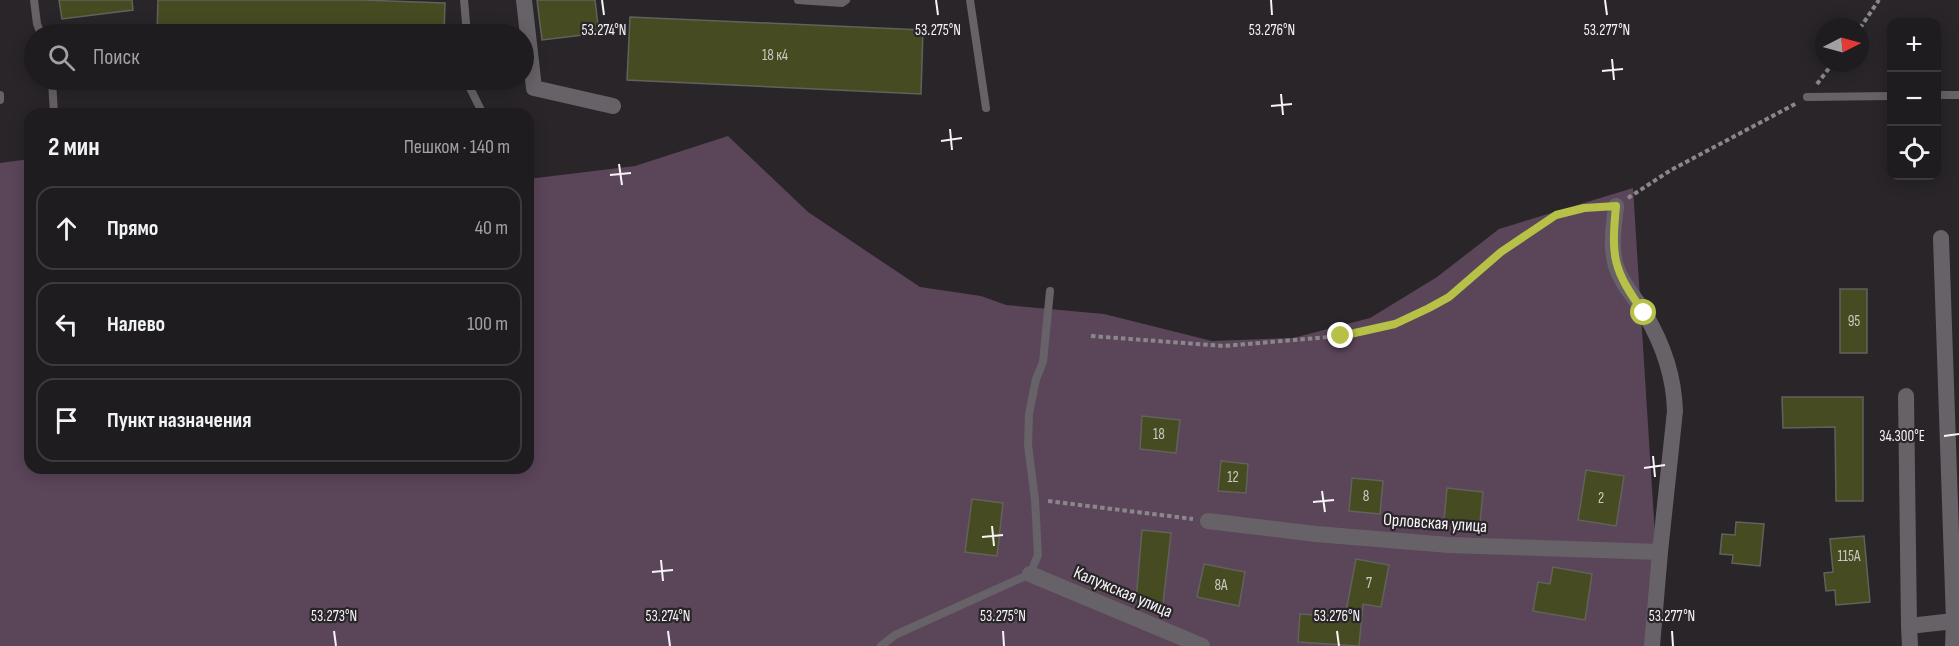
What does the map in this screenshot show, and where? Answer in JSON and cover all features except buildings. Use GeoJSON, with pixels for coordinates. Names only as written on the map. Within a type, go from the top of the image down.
{"type":"FeatureCollection","features":[{"type":"Feature","properties":{"kind":"street"},"geometry":{"type":"LineString","coordinates":[[524,0],[527,24]]}},
{"type":"Feature","properties":{"kind":"street"},"geometry":{"type":"LineString","coordinates":[[534,88],[613,106]]}},
{"type":"Feature","properties":{"kind":"street"},"geometry":{"type":"LineString","coordinates":[[1616,206],[1613,242],[1616,265],[1624,284],[1659,339],[1674,390],[1675,411],[1652,646]]}},
{"type":"Feature","properties":{"kind":"street"},"geometry":{"type":"LineString","coordinates":[[1941,238],[1953,646]]}},
{"type":"Feature","properties":{"kind":"street"},"geometry":{"type":"LineString","coordinates":[[1906,396],[1910,646]]}},
{"type":"Feature","properties":{"kind":"street","name":"Орловская улица"},"geometry":{"type":"LineString","coordinates":[[1208,521],[1316,534],[1449,545],[1660,552]]}},
{"type":"Feature","properties":{"kind":"street","name":"Калужская улица"},"geometry":{"type":"LineString","coordinates":[[1030,574],[1202,646]]}},
{"type":"Feature","properties":{"kind":"street"},"geometry":{"type":"LineString","coordinates":[[1909,626],[1954,621]]}},
{"type":"Feature","properties":{"kind":"lane"},"geometry":{"type":"LineString","coordinates":[[34,0],[37,24]]}},
{"type":"Feature","properties":{"kind":"lane"},"geometry":{"type":"LineString","coordinates":[[464,0],[466,24]]}},
{"type":"Feature","properties":{"kind":"lane"},"geometry":{"type":"LineString","coordinates":[[798,0],[842,3],[846,0]]}},
{"type":"Feature","properties":{"kind":"lane"},"geometry":{"type":"LineString","coordinates":[[970,0],[986,108]]}},
{"type":"Feature","properties":{"kind":"lane"},"geometry":{"type":"LineString","coordinates":[[53,90],[54,108]]}},
{"type":"Feature","properties":{"kind":"lane"},"geometry":{"type":"LineString","coordinates":[[471,90],[480,108]]}},
{"type":"Feature","properties":{"kind":"lane"},"geometry":{"type":"LineString","coordinates":[[1941,95],[1959,94]]}},
{"type":"Feature","properties":{"kind":"lane"},"geometry":{"type":"LineString","coordinates":[[0,95],[0,100]]}},
{"type":"Feature","properties":{"kind":"lane"},"geometry":{"type":"LineString","coordinates":[[1807,97],[1887,96]]}},
{"type":"Feature","properties":{"kind":"lane"},"geometry":{"type":"LineString","coordinates":[[881,646],[895,635],[1030,574],[1038,555],[1035,500],[1028,445],[1029,414],[1036,379],[1043,362],[1050,291]]}},
{"type":"Feature","properties":{"kind":"path"},"geometry":{"type":"LineString","coordinates":[[1867,18],[1879,0]]}},
{"type":"Feature","properties":{"kind":"path"},"geometry":{"type":"LineString","coordinates":[[1090,336],[1224,346],[1352,335],[1395,324],[1449,297],[1501,252],[1556,215],[1584,208],[1616,206],[1671,170],[1807,97],[1826,72]]}},
{"type":"Feature","properties":{"kind":"path"},"geometry":{"type":"LineString","coordinates":[[1035,500],[1208,521]]}},
{"type":"Feature","properties":{"kind":"shaded area"},"geometry":{"type":"Polygon","coordinates":[[[728,136],[808,212],[920,287],[981,296],[1006,305],[1104,314],[1212,341],[1293,338],[1370,318],[1437,277],[1499,229],[1633,188],[1656,551],[1651,646],[0,646],[0,163],[24,160],[24,474],[534,474],[534,178],[635,166],[728,136]]]}},
{"type":"Feature","properties":{"kind":"route"},"geometry":{"type":"LineString","coordinates":[[1341,336],[1395,324],[1429,308],[1449,297],[1501,252],[1529,232],[1556,215],[1584,208],[1616,206],[1613,242],[1616,265],[1624,284],[1644,313]]}}]}
